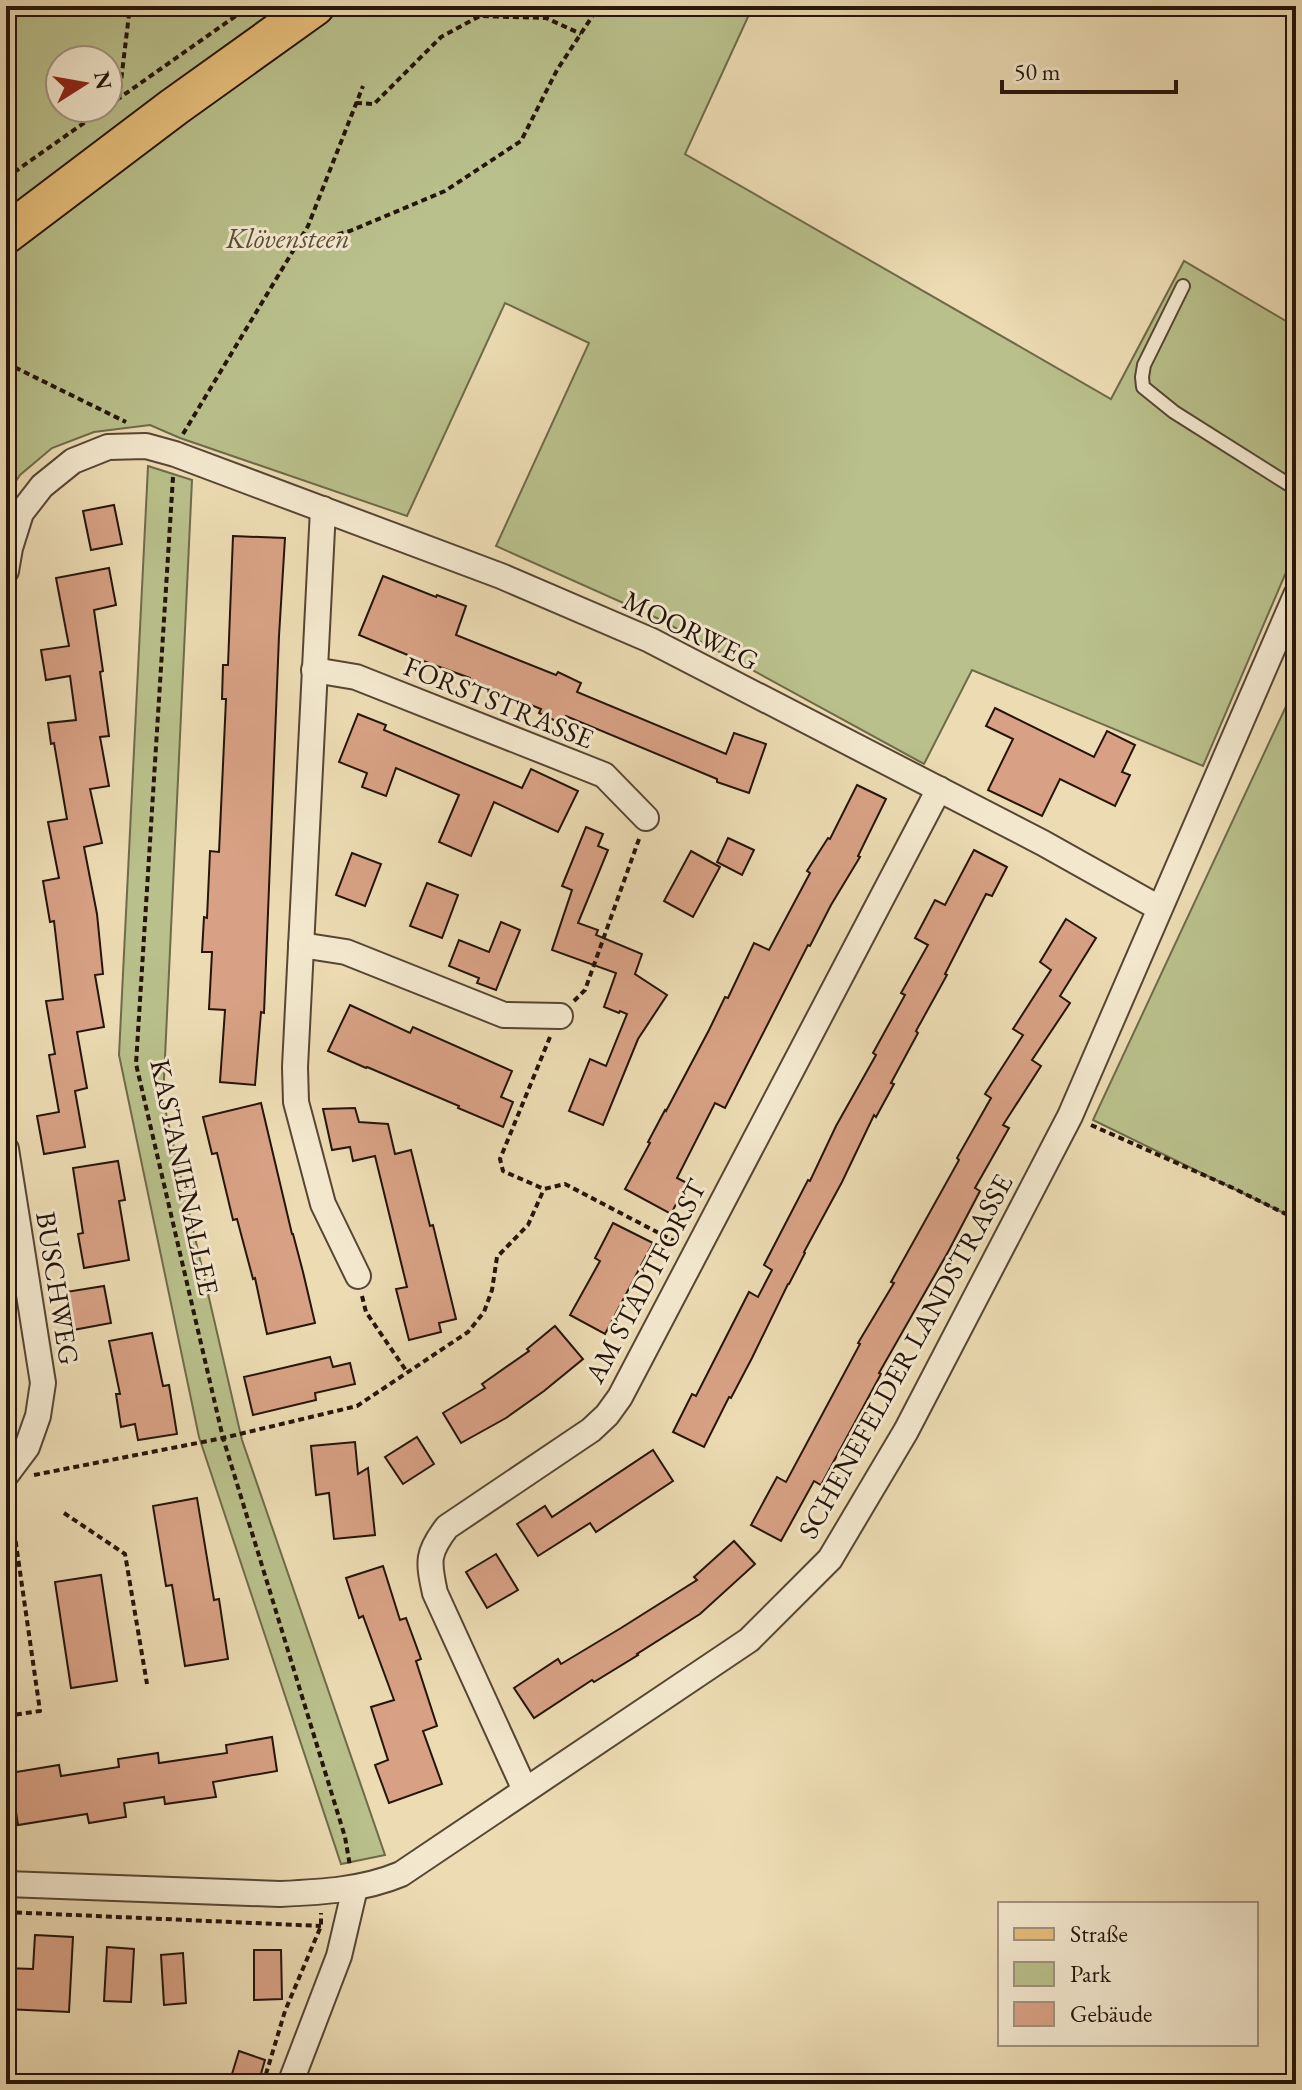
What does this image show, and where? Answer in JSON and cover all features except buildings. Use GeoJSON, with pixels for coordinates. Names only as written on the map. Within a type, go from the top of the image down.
{"type":"FeatureCollection","features":[{"type":"Feature","properties":{"kind":"main road"},"geometry":{"type":"LineString","coordinates":[[6,234],[174,107],[315,6]]}},
{"type":"Feature","properties":{"kind":"street"},"geometry":{"type":"LineString","coordinates":[[6,571],[21,513],[42,486],[73,461],[108,447],[146,446],[175,454]]}},
{"type":"Feature","properties":{"kind":"street","name":"MOORWEG"},"geometry":{"type":"LineString","coordinates":[[175,454],[501,576],[650,640],[1043,843],[1159,908]]}},
{"type":"Feature","properties":{"kind":"street"},"geometry":{"type":"LineString","coordinates":[[323,509],[295,1067],[296,1102],[323,1204],[358,1276]]}},
{"type":"Feature","properties":{"kind":"street","name":"SCHENEFELDER LANDSTRASSE"},"geometry":{"type":"LineString","coordinates":[[6,1884],[280,1894],[322,1892],[380,1883],[401,1874],[749,1640],[830,1559],[906,1431],[1070,1116],[1296,595]]}},
{"type":"Feature","properties":{"kind":"street","name":"FORSTSTRASSE"},"geometry":{"type":"LineString","coordinates":[[314,670],[356,677],[604,775],[646,818]]}},
{"type":"Feature","properties":{"kind":"street","name":"AM STADTFORST"},"geometry":{"type":"LineString","coordinates":[[525,1790],[435,1593],[429,1568],[434,1544],[447,1527],[591,1430],[620,1397],[939,789]]}},
{"type":"Feature","properties":{"kind":"street"},"geometry":{"type":"LineString","coordinates":[[301,945],[346,952],[504,1015],[560,1016]]}},
{"type":"Feature","properties":{"kind":"street","name":"BUSCHWEG"},"geometry":{"type":"LineString","coordinates":[[6,1149],[43,1383],[38,1416],[27,1447],[6,1475]]}},
{"type":"Feature","properties":{"kind":"street"},"geometry":{"type":"LineString","coordinates":[[290,2084],[339,1956],[355,1888]]}},
{"type":"Feature","properties":{"kind":"lane"},"geometry":{"type":"LineString","coordinates":[[1183,286],[1144,365],[1143,387],[1174,412],[1295,486]]}},
{"type":"Feature","properties":{"kind":"path"},"geometry":{"type":"LineString","coordinates":[[124,56],[130,6]]}},
{"type":"Feature","properties":{"kind":"path"},"geometry":{"type":"LineString","coordinates":[[124,94],[250,6]]}},
{"type":"Feature","properties":{"kind":"path"},"geometry":{"type":"LineString","coordinates":[[296,245],[350,231],[445,191],[521,141],[557,70],[599,6]]}},
{"type":"Feature","properties":{"kind":"path"},"geometry":{"type":"LineString","coordinates":[[356,103],[374,104],[441,37],[480,16],[546,18],[581,34]]}},
{"type":"Feature","properties":{"kind":"path"},"geometry":{"type":"LineString","coordinates":[[175,454],[180,438],[308,226],[363,86]]}},
{"type":"Feature","properties":{"kind":"path"},"geometry":{"type":"LineString","coordinates":[[6,178],[83,124]]}},
{"type":"Feature","properties":{"kind":"path"},"geometry":{"type":"LineString","coordinates":[[6,363],[129,423],[146,446]]}},
{"type":"Feature","properties":{"kind":"path","name":"KASTANIENALLEE"},"geometry":{"type":"LineString","coordinates":[[175,454],[136,1064],[223,1438],[345,1837],[355,1888]]}},
{"type":"Feature","properties":{"kind":"path"},"geometry":{"type":"LineString","coordinates":[[646,818],[585,990],[560,1016],[500,1159],[503,1171],[544,1189],[565,1184],[695,1252]]}},
{"type":"Feature","properties":{"kind":"path"},"geometry":{"type":"LineString","coordinates":[[1070,1116],[1296,1219]]}},
{"type":"Feature","properties":{"kind":"path"},"geometry":{"type":"LineString","coordinates":[[6,1716],[40,1711],[6,1475],[36,1475],[77,1468],[357,1406],[468,1332],[484,1312],[492,1290],[497,1257],[528,1225],[544,1189]]}},
{"type":"Feature","properties":{"kind":"path"},"geometry":{"type":"LineString","coordinates":[[358,1276],[366,1312],[407,1372]]}},
{"type":"Feature","properties":{"kind":"path"},"geometry":{"type":"LineString","coordinates":[[77,1468],[78,1477]]}},
{"type":"Feature","properties":{"kind":"path"},"geometry":{"type":"LineString","coordinates":[[64,1513],[125,1554],[147,1684]]}},
{"type":"Feature","properties":{"kind":"path"},"geometry":{"type":"LineString","coordinates":[[263,2084],[285,2011],[321,1926],[322,1892]]}},
{"type":"Feature","properties":{"kind":"path"},"geometry":{"type":"LineString","coordinates":[[6,1912],[321,1926]]}},
{"type":"Feature","properties":{"kind":"green space","name":"Klövensteen"},"geometry":{"type":"Polygon","coordinates":[[[6,6],[753,6],[685,154],[1111,399],[1184,261],[1296,327],[1296,549],[1203,766],[972,670],[924,764],[659,619],[496,546],[589,343],[505,303],[407,516],[150,425],[94,432],[52,448],[20,475],[6,496],[6,6]]]}},
{"type":"Feature","properties":{"kind":"green space"},"geometry":{"type":"Polygon","coordinates":[[[148,466],[192,480],[163,1100],[242,1440],[385,1855],[341,1864],[199,1437],[119,1055],[148,466]]]}},
{"type":"Feature","properties":{"kind":"green space"},"geometry":{"type":"Polygon","coordinates":[[[1296,685],[1296,1219],[1093,1120],[1296,685]]]}}]}
